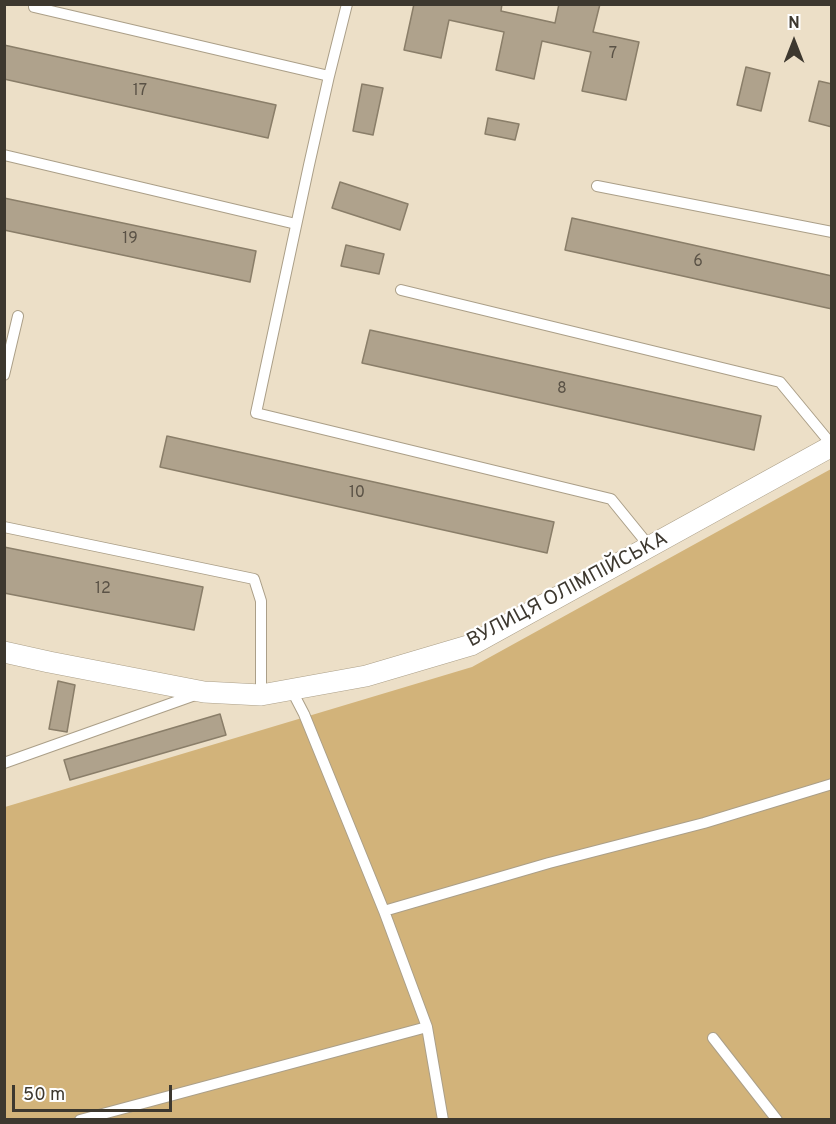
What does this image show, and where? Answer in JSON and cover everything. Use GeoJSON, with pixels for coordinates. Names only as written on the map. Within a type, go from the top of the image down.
{"type":"FeatureCollection","features":[{"type":"Feature","properties":{"kind":"street","name":"ВУЛИЦЯ ОЛІМПІЙСЬКА"},"geometry":{"type":"LineString","coordinates":[[4,652],[204,692],[261,695],[366,676],[471,645],[831,446]]}},
{"type":"Feature","properties":{"kind":"lane"},"geometry":{"type":"LineString","coordinates":[[347,4],[328,76],[256,413],[611,499],[651,547]]}},
{"type":"Feature","properties":{"kind":"lane"},"geometry":{"type":"LineString","coordinates":[[34,7],[328,76]]}},
{"type":"Feature","properties":{"kind":"lane"},"geometry":{"type":"LineString","coordinates":[[4,155],[296,224]]}},
{"type":"Feature","properties":{"kind":"lane"},"geometry":{"type":"LineString","coordinates":[[597,186],[831,232]]}},
{"type":"Feature","properties":{"kind":"lane"},"geometry":{"type":"LineString","coordinates":[[401,290],[780,382],[831,446]]}},
{"type":"Feature","properties":{"kind":"lane"},"geometry":{"type":"LineString","coordinates":[[4,375],[18,316]]}},
{"type":"Feature","properties":{"kind":"lane"},"geometry":{"type":"LineString","coordinates":[[4,527],[254,579],[261,601],[261,695]]}},
{"type":"Feature","properties":{"kind":"lane"},"geometry":{"type":"LineString","coordinates":[[291,689],[304,714],[384,911],[427,1027],[443,1119]]}},
{"type":"Feature","properties":{"kind":"lane"},"geometry":{"type":"LineString","coordinates":[[4,763],[204,692]]}},
{"type":"Feature","properties":{"kind":"lane"},"geometry":{"type":"LineString","coordinates":[[384,911],[549,863],[704,823],[831,784]]}},
{"type":"Feature","properties":{"kind":"lane"},"geometry":{"type":"LineString","coordinates":[[80,1119],[427,1027]]}},
{"type":"Feature","properties":{"kind":"lane"},"geometry":{"type":"LineString","coordinates":[[712,1038],[777,1119]]}},
{"type":"Feature","properties":{"kind":"shaded area"},"geometry":{"type":"Polygon","coordinates":[[[831,469],[831,1119],[5,1120],[5,807],[472,667],[831,469]]]}},
{"type":"Feature","properties":{"kind":"building"},"geometry":{"type":"Polygon","coordinates":[[[414,4],[502,4],[501,11],[555,23],[559,4],[600,4],[593,32],[639,42],[626,100],[582,91],[591,52],[542,41],[534,79],[496,70],[504,32],[449,20],[441,58],[404,50],[414,4]]]}},
{"type":"Feature","properties":{"kind":"building"},"geometry":{"type":"Polygon","coordinates":[[[4,45],[276,105],[268,138],[4,79],[4,45]]]}},
{"type":"Feature","properties":{"kind":"building"},"geometry":{"type":"Polygon","coordinates":[[[746,67],[770,73],[761,111],[737,105],[746,67]]]}},
{"type":"Feature","properties":{"kind":"building"},"geometry":{"type":"Polygon","coordinates":[[[819,81],[832,84],[832,127],[809,121],[819,81]]]}},
{"type":"Feature","properties":{"kind":"building"},"geometry":{"type":"Polygon","coordinates":[[[362,84],[383,88],[373,135],[353,131],[362,84]]]}},
{"type":"Feature","properties":{"kind":"building"},"geometry":{"type":"Polygon","coordinates":[[[488,118],[519,124],[515,140],[485,134],[488,118]]]}},
{"type":"Feature","properties":{"kind":"building"},"geometry":{"type":"Polygon","coordinates":[[[340,182],[408,204],[400,230],[332,208],[340,182]]]}},
{"type":"Feature","properties":{"kind":"building"},"geometry":{"type":"Polygon","coordinates":[[[4,198],[256,251],[250,282],[4,230],[4,198]]]}},
{"type":"Feature","properties":{"kind":"building"},"geometry":{"type":"Polygon","coordinates":[[[572,218],[832,276],[832,309],[565,250],[572,218]]]}},
{"type":"Feature","properties":{"kind":"building"},"geometry":{"type":"Polygon","coordinates":[[[346,245],[384,254],[379,274],[341,266],[346,245]]]}},
{"type":"Feature","properties":{"kind":"building"},"geometry":{"type":"Polygon","coordinates":[[[370,330],[761,416],[754,450],[362,363],[370,330]]]}},
{"type":"Feature","properties":{"kind":"building"},"geometry":{"type":"Polygon","coordinates":[[[167,436],[554,522],[547,553],[160,467],[167,436]]]}},
{"type":"Feature","properties":{"kind":"building"},"geometry":{"type":"Polygon","coordinates":[[[4,547],[203,587],[194,630],[4,593],[4,547]]]}},
{"type":"Feature","properties":{"kind":"building"},"geometry":{"type":"Polygon","coordinates":[[[58,681],[75,685],[67,732],[49,729],[58,681]]]}},
{"type":"Feature","properties":{"kind":"building"},"geometry":{"type":"Polygon","coordinates":[[[220,714],[226,735],[70,780],[64,760],[220,714]]]}}]}
